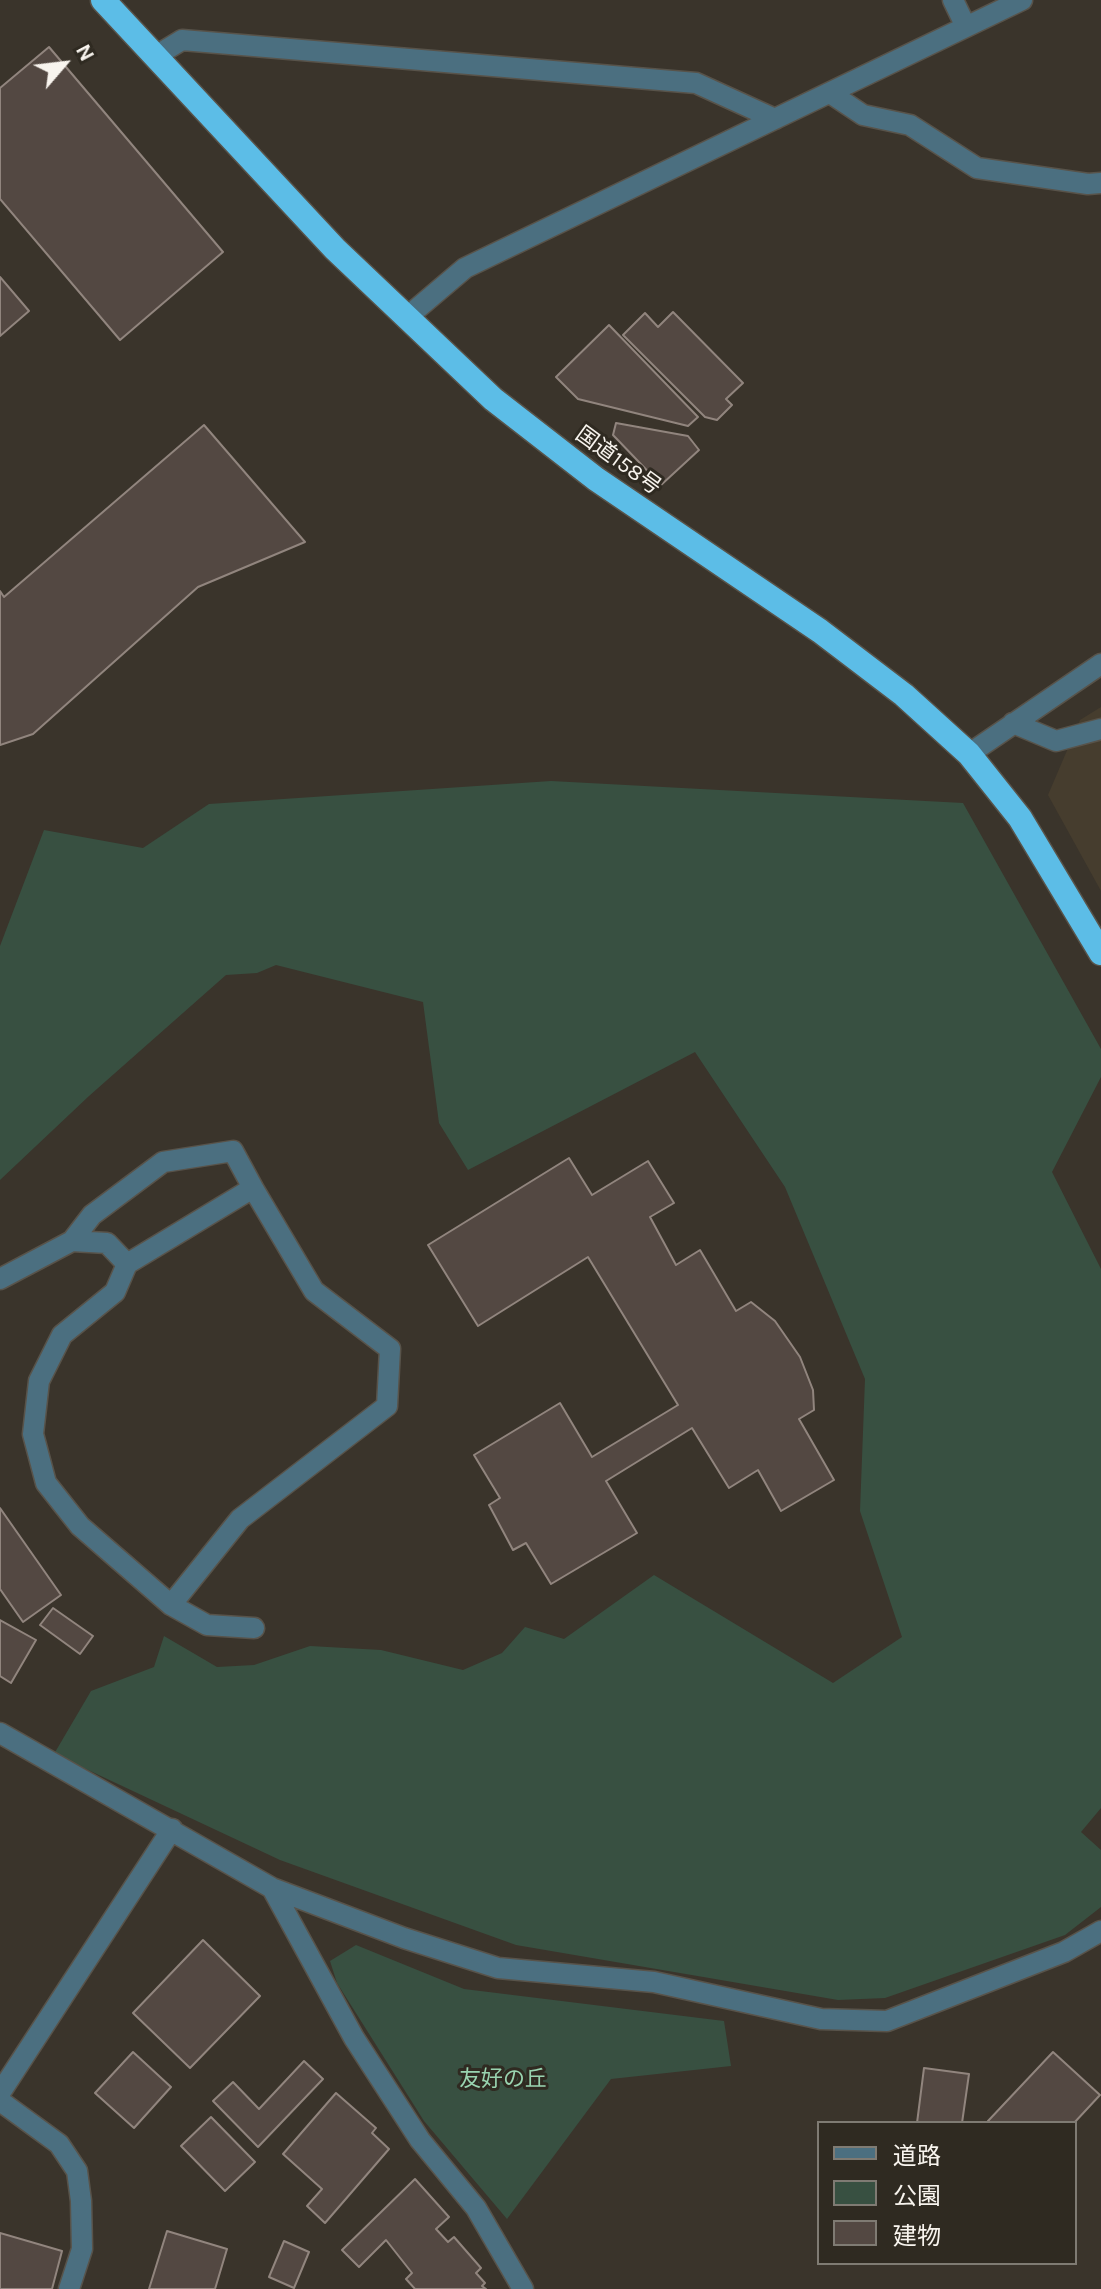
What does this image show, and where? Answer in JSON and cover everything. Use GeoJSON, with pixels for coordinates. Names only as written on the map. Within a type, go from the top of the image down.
{"type":"FeatureCollection","features":[{"type":"Feature","properties":{"kind":"highway","name":"国道158号"},"geometry":{"type":"LineString","coordinates":[[103,0],[335,249],[493,399],[596,479],[820,631],[904,695],[969,754],[1020,818],[1101,953]]}},
{"type":"Feature","properties":{"kind":"street"},"geometry":{"type":"LineString","coordinates":[[953,0],[966,27]]}},
{"type":"Feature","properties":{"kind":"street"},"geometry":{"type":"LineString","coordinates":[[406,318],[465,268],[1022,0]]}},
{"type":"Feature","properties":{"kind":"street"},"geometry":{"type":"LineString","coordinates":[[154,57],[182,40],[696,83],[775,119]]}},
{"type":"Feature","properties":{"kind":"street"},"geometry":{"type":"LineString","coordinates":[[830,93],[863,115],[910,125],[977,168],[1088,184],[1101,183]]}},
{"type":"Feature","properties":{"kind":"street"},"geometry":{"type":"LineString","coordinates":[[969,754],[1101,664]]}},
{"type":"Feature","properties":{"kind":"street"},"geometry":{"type":"LineString","coordinates":[[1013,723],[1056,741],[1101,729]]}},
{"type":"Feature","properties":{"kind":"street"},"geometry":{"type":"LineString","coordinates":[[0,1279],[72,1241],[92,1215],[163,1162],[233,1151],[314,1291],[390,1349],[387,1406],[240,1519],[171,1605]]}},
{"type":"Feature","properties":{"kind":"street"},"geometry":{"type":"LineString","coordinates":[[253,1188],[127,1264],[115,1292],[62,1335],[39,1381],[33,1434],[46,1483],[80,1526],[171,1605],[207,1625],[254,1628]]}},
{"type":"Feature","properties":{"kind":"street"},"geometry":{"type":"LineString","coordinates":[[72,1241],[107,1243],[127,1264]]}},
{"type":"Feature","properties":{"kind":"street"},"geometry":{"type":"LineString","coordinates":[[0,1733],[272,1888],[404,1938],[498,1968],[654,1982],[821,2019],[887,2021],[1064,1952],[1101,1931]]}},
{"type":"Feature","properties":{"kind":"street"},"geometry":{"type":"LineString","coordinates":[[0,2093],[172,1829]]}},
{"type":"Feature","properties":{"kind":"street"},"geometry":{"type":"LineString","coordinates":[[272,1888],[354,2038],[420,2140],[476,2208],[523,2289]]}},
{"type":"Feature","properties":{"kind":"street"},"geometry":{"type":"LineString","coordinates":[[0,2101],[59,2144],[77,2171],[82,2249],[69,2289]]}},
{"type":"Feature","properties":{"kind":"shaded area"},"geometry":{"type":"Polygon","coordinates":[[[1101,707],[1101,891],[1048,795],[1080,720],[1101,707]]]}},
{"type":"Feature","properties":{"kind":"green space"},"geometry":{"type":"Polygon","coordinates":[[[551,781],[963,803],[1101,1049],[1101,1077],[1052,1172],[1101,1269],[1101,1808],[1081,1832],[1101,1850],[1101,1907],[1065,1935],[885,1998],[838,2000],[516,1945],[280,1860],[54,1754],[91,1691],[154,1667],[164,1636],[217,1667],[254,1665],[310,1646],[381,1650],[463,1670],[502,1653],[525,1627],[564,1639],[654,1575],[833,1683],[902,1637],[860,1511],[865,1379],[785,1187],[695,1052],[468,1170],[439,1123],[423,1002],[276,965],[257,973],[226,975],[89,1096],[0,1180],[0,946],[44,830],[143,848],[209,804],[551,781]]]}},
{"type":"Feature","properties":{"kind":"green space","name":"友好の丘"},"geometry":{"type":"Polygon","coordinates":[[[356,1945],[464,1989],[724,2021],[731,2066],[611,2079],[507,2219],[424,2121],[337,1983],[330,1961],[356,1945]]]}},
{"type":"Feature","properties":{"kind":"building"},"geometry":{"type":"Polygon","coordinates":[[[49,47],[223,252],[120,340],[0,199],[0,88],[49,47]]]}},
{"type":"Feature","properties":{"kind":"building"},"geometry":{"type":"Polygon","coordinates":[[[0,277],[29,311],[0,336],[0,277]]]}},
{"type":"Feature","properties":{"kind":"building"},"geometry":{"type":"Polygon","coordinates":[[[673,312],[743,383],[726,399],[732,405],[717,420],[705,417],[623,335],[645,313],[658,327],[673,312]]]}},
{"type":"Feature","properties":{"kind":"building"},"geometry":{"type":"Polygon","coordinates":[[[609,325],[698,417],[688,426],[578,399],[556,377],[609,325]]]}},
{"type":"Feature","properties":{"kind":"building"},"geometry":{"type":"Polygon","coordinates":[[[616,423],[688,436],[699,450],[661,485],[613,435],[616,423]]]}},
{"type":"Feature","properties":{"kind":"building"},"geometry":{"type":"Polygon","coordinates":[[[204,425],[305,542],[198,587],[33,734],[0,745],[0,591],[4,597],[204,425]]]}},
{"type":"Feature","properties":{"kind":"building"},"geometry":{"type":"Polygon","coordinates":[[[569,1158],[592,1195],[648,1161],[674,1203],[650,1217],[676,1265],[700,1250],[736,1311],[751,1302],[775,1321],[800,1357],[813,1390],[814,1410],[799,1419],[834,1480],[781,1511],[758,1470],[729,1488],[692,1428],[606,1481],[637,1533],[551,1584],[526,1543],[513,1550],[489,1505],[500,1498],[474,1455],[560,1403],[592,1457],[678,1405],[588,1257],[478,1326],[428,1245],[569,1158]]]}},
{"type":"Feature","properties":{"kind":"building"},"geometry":{"type":"Polygon","coordinates":[[[0,1508],[61,1595],[23,1622],[0,1589],[0,1508]]]}},
{"type":"Feature","properties":{"kind":"building"},"geometry":{"type":"Polygon","coordinates":[[[53,1608],[93,1636],[80,1654],[40,1625],[53,1608]]]}},
{"type":"Feature","properties":{"kind":"building"},"geometry":{"type":"Polygon","coordinates":[[[0,1620],[36,1640],[11,1683],[0,1676],[0,1620]]]}},
{"type":"Feature","properties":{"kind":"building"},"geometry":{"type":"Polygon","coordinates":[[[203,1940],[260,1996],[190,2068],[133,2013],[203,1940]]]}},
{"type":"Feature","properties":{"kind":"building"},"geometry":{"type":"Polygon","coordinates":[[[133,2052],[171,2087],[134,2128],[95,2093],[133,2052]]]}},
{"type":"Feature","properties":{"kind":"building"},"geometry":{"type":"Polygon","coordinates":[[[1053,2052],[1100,2095],[1076,2121],[988,2121],[1053,2052]]]}},
{"type":"Feature","properties":{"kind":"building"},"geometry":{"type":"Polygon","coordinates":[[[304,2061],[323,2079],[258,2147],[213,2101],[233,2082],[259,2109],[304,2061]]]}},
{"type":"Feature","properties":{"kind":"building"},"geometry":{"type":"Polygon","coordinates":[[[924,2068],[969,2074],[962,2121],[917,2121],[924,2068]]]}},
{"type":"Feature","properties":{"kind":"building"},"geometry":{"type":"Polygon","coordinates":[[[336,2093],[376,2128],[372,2133],[389,2149],[325,2223],[307,2206],[322,2189],[283,2154],[336,2093]]]}},
{"type":"Feature","properties":{"kind":"building"},"geometry":{"type":"Polygon","coordinates":[[[211,2117],[255,2162],[225,2191],[181,2146],[211,2117]]]}},
{"type":"Feature","properties":{"kind":"building"},"geometry":{"type":"Polygon","coordinates":[[[415,2179],[449,2217],[436,2229],[448,2242],[454,2237],[481,2268],[476,2273],[486,2289],[415,2289],[406,2279],[412,2273],[386,2240],[359,2267],[342,2250],[415,2179]]]}},
{"type":"Feature","properties":{"kind":"building"},"geometry":{"type":"Polygon","coordinates":[[[167,2231],[227,2249],[215,2289],[149,2289],[167,2231]]]}},
{"type":"Feature","properties":{"kind":"building"},"geometry":{"type":"Polygon","coordinates":[[[0,2233],[62,2251],[52,2289],[0,2289],[0,2233]]]}},
{"type":"Feature","properties":{"kind":"building"},"geometry":{"type":"Polygon","coordinates":[[[284,2241],[309,2252],[294,2288],[269,2277],[284,2241]]]}}]}
